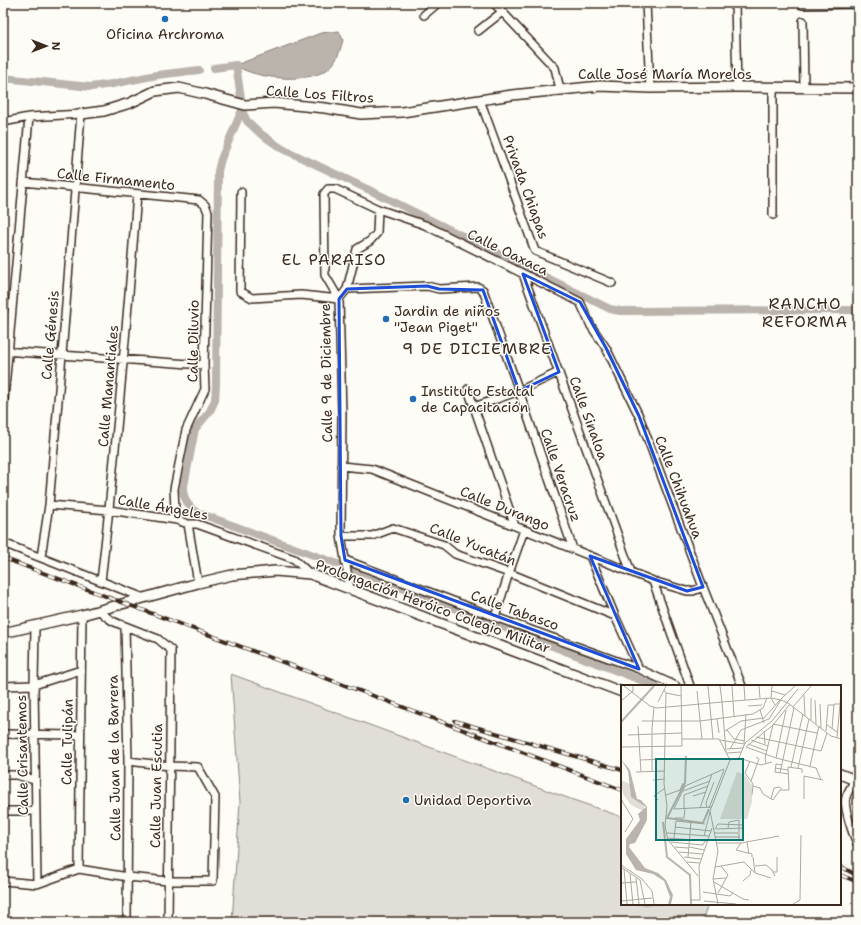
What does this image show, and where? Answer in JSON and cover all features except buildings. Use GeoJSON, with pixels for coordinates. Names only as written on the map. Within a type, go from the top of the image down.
{"type":"FeatureCollection","features":[{"type":"Feature","properties":{"kind":"street"},"geometry":{"type":"LineString","coordinates":[[424,15],[438,3]]}},
{"type":"Feature","properties":{"kind":"street"},"geometry":{"type":"LineString","coordinates":[[494,3],[555,68],[560,89]]}},
{"type":"Feature","properties":{"kind":"street"},"geometry":{"type":"LineString","coordinates":[[646,3],[650,88]]}},
{"type":"Feature","properties":{"kind":"street"},"geometry":{"type":"LineString","coordinates":[[735,3],[737,87]]}},
{"type":"Feature","properties":{"kind":"street"},"geometry":{"type":"LineString","coordinates":[[802,5],[858,4]]}},
{"type":"Feature","properties":{"kind":"street"},"geometry":{"type":"LineString","coordinates":[[478,31],[502,12]]}},
{"type":"Feature","properties":{"kind":"street"},"geometry":{"type":"LineString","coordinates":[[803,21],[804,87]]}},
{"type":"Feature","properties":{"kind":"street","name":"Calle José María Morelos"},"geometry":{"type":"LineString","coordinates":[[402,112],[560,89],[600,86],[650,88],[858,88]]}},
{"type":"Feature","properties":{"kind":"street"},"geometry":{"type":"LineString","coordinates":[[773,87],[773,215]]}},
{"type":"Feature","properties":{"kind":"street","name":"Calle Los Filtros"},"geometry":{"type":"LineString","coordinates":[[3,122],[29,117],[104,111],[130,103],[155,91],[180,88],[246,105],[274,103],[325,108],[361,114],[402,112]]}},
{"type":"Feature","properties":{"kind":"street","name":"Privada Chiapas"},"geometry":{"type":"LineString","coordinates":[[480,100],[535,251],[612,283]]}},
{"type":"Feature","properties":{"kind":"street","name":"Calle Génesis"},"geometry":{"type":"LineString","coordinates":[[41,557],[49,505],[81,114]]}},
{"type":"Feature","properties":{"kind":"street"},"geometry":{"type":"LineString","coordinates":[[3,412],[6,351],[29,117]]}},
{"type":"Feature","properties":{"kind":"street","name":"Calle Firmamento"},"geometry":{"type":"LineString","coordinates":[[23,182],[199,200],[205,205]]}},
{"type":"Feature","properties":{"kind":"street","name":"Calle Oaxaca"},"geometry":{"type":"LineString","coordinates":[[328,189],[336,189],[378,209],[425,225],[580,302]]}},
{"type":"Feature","properties":{"kind":"street","name":"Calle 9 de Diciembre"},"geometry":{"type":"LineString","coordinates":[[328,189],[324,194],[325,275],[339,299],[342,414],[340,536],[345,560]]}},
{"type":"Feature","properties":{"kind":"street"},"geometry":{"type":"LineString","coordinates":[[241,192],[240,291],[252,298],[301,295],[339,299],[347,289],[357,248],[370,241],[377,233],[378,209]]}},
{"type":"Feature","properties":{"kind":"street","name":"Calle Manantiales"},"geometry":{"type":"LineString","coordinates":[[101,581],[124,360],[137,194]]}},
{"type":"Feature","properties":{"kind":"street","name":"Calle Diluvio"},"geometry":{"type":"LineString","coordinates":[[177,520],[174,488],[186,430],[205,389],[204,365],[208,212],[205,205]]}},
{"type":"Feature","properties":{"kind":"street","name":"Calle Sinaloa"},"geometry":{"type":"LineString","coordinates":[[523,274],[631,572]]}},
{"type":"Feature","properties":{"kind":"street","name":"Calle Veracruz"},"geometry":{"type":"LineString","coordinates":[[347,289],[427,286],[439,289],[478,287],[483,290],[573,549]]}},
{"type":"Feature","properties":{"kind":"street","name":"Calle Chihuahua"},"geometry":{"type":"LineString","coordinates":[[580,302],[591,326],[606,348],[639,416],[703,588],[742,685]]}},
{"type":"Feature","properties":{"kind":"street"},"geometry":{"type":"LineString","coordinates":[[6,351],[204,365]]}},
{"type":"Feature","properties":{"kind":"street"},"geometry":{"type":"LineString","coordinates":[[474,407],[519,391],[559,372]]}},
{"type":"Feature","properties":{"kind":"street"},"geometry":{"type":"LineString","coordinates":[[468,389],[515,526]]}},
{"type":"Feature","properties":{"kind":"street","name":"Calle Durango"},"geometry":{"type":"LineString","coordinates":[[341,466],[372,469],[653,581],[687,591],[703,588]]}},
{"type":"Feature","properties":{"kind":"street","name":"Calle Ángeles"},"geometry":{"type":"LineString","coordinates":[[49,505],[109,510],[177,520],[188,524],[197,524],[294,559],[310,574]]}},
{"type":"Feature","properties":{"kind":"street"},"geometry":{"type":"LineString","coordinates":[[188,524],[198,583]]}},
{"type":"Feature","properties":{"kind":"street","name":"Calle Yucatán"},"geometry":{"type":"LineString","coordinates":[[340,536],[372,536],[393,528],[444,545],[455,554],[509,573],[615,616]]}},
{"type":"Feature","properties":{"kind":"street"},"geometry":{"type":"LineString","coordinates":[[495,617],[524,530]]}},
{"type":"Feature","properties":{"kind":"street"},"geometry":{"type":"LineString","coordinates":[[3,544],[41,557],[144,598]]}},
{"type":"Feature","properties":{"kind":"street"},"geometry":{"type":"LineString","coordinates":[[590,556],[639,670]]}},
{"type":"Feature","properties":{"kind":"street"},"geometry":{"type":"LineString","coordinates":[[345,560],[350,589]]}},
{"type":"Feature","properties":{"kind":"street","name":"Calle Tabasco"},"geometry":{"type":"LineString","coordinates":[[345,560],[639,670],[674,685]]}},
{"type":"Feature","properties":{"kind":"street","name":"Prolongación Heróico Colegio Militar"},"geometry":{"type":"LineString","coordinates":[[3,633],[82,615],[232,575],[275,571],[310,574],[621,692]]}},
{"type":"Feature","properties":{"kind":"street"},"geometry":{"type":"LineString","coordinates":[[653,581],[690,685]]}},
{"type":"Feature","properties":{"kind":"street"},"geometry":{"type":"LineString","coordinates":[[100,610],[111,621],[125,626]]}},
{"type":"Feature","properties":{"kind":"street","name":"Calle Tulipán"},"geometry":{"type":"LineString","coordinates":[[79,869],[82,615]]}},
{"type":"Feature","properties":{"kind":"street","name":"Calle Crisantemos"},"geometry":{"type":"LineString","coordinates":[[35,626],[34,685],[37,884]]}},
{"type":"Feature","properties":{"kind":"street","name":"Calle Juan Escutia"},"geometry":{"type":"LineString","coordinates":[[125,626],[158,639],[171,650],[168,922]]}},
{"type":"Feature","properties":{"kind":"street","name":"Calle Juan de la Barrera"},"geometry":{"type":"LineString","coordinates":[[125,626],[128,761],[127,920]]}},
{"type":"Feature","properties":{"kind":"street"},"geometry":{"type":"LineString","coordinates":[[3,686],[34,685],[81,670]]}},
{"type":"Feature","properties":{"kind":"street"},"geometry":{"type":"LineString","coordinates":[[3,734],[80,735]]}},
{"type":"Feature","properties":{"kind":"street"},"geometry":{"type":"LineString","coordinates":[[3,881],[37,884],[79,869],[128,877],[168,881],[213,881],[215,797],[198,767],[170,766],[128,761]]}},
{"type":"Feature","properties":{"kind":"street"},"geometry":{"type":"LineString","coordinates":[[841,774],[856,779],[845,798],[848,818],[858,845]]}},
{"type":"Feature","properties":{"kind":"street"},"geometry":{"type":"LineString","coordinates":[[3,775],[16,775],[35,780]]}},
{"type":"Feature","properties":{"kind":"street"},"geometry":{"type":"LineString","coordinates":[[3,810],[36,811]]}},
{"type":"Feature","properties":{"kind":"highlighted area"},"geometry":{"type":"Polygon","coordinates":[[[523,274],[580,302],[606,348],[639,416],[703,587],[687,591],[590,556],[639,669],[345,560],[341,536],[339,299],[347,289],[427,286],[439,289],[483,290],[519,391],[559,372],[523,274]]]}},
{"type":"Feature","properties":{"kind":"shaded area"},"geometry":{"type":"Polygon","coordinates":[[[339,31],[343,40],[338,56],[328,69],[320,73],[299,78],[276,78],[255,74],[236,65],[321,33],[339,31]]]}},
{"type":"Feature","properties":{"kind":"shaded area","name":"Unidad Deportiva"},"geometry":{"type":"Polygon","coordinates":[[[231,674],[621,817],[621,905],[708,905],[702,922],[232,922],[240,802],[231,674]]]}},
{"type":"Feature","properties":{"kind":"waterway"},"geometry":{"type":"LineString","coordinates":[[214,68],[236,65],[241,98]]}},
{"type":"Feature","properties":{"kind":"waterway"},"geometry":{"type":"LineString","coordinates":[[3,78],[91,87],[157,75],[199,70]]}},
{"type":"Feature","properties":{"kind":"waterway"},"geometry":{"type":"LineString","coordinates":[[242,110],[221,159],[218,171],[215,400],[210,411],[195,429],[183,491],[187,503],[196,512],[338,564]]}},
{"type":"Feature","properties":{"kind":"waterway"},"geometry":{"type":"LineString","coordinates":[[242,111],[247,121],[261,134],[281,148],[384,197],[610,309],[620,311],[858,310]]}},
{"type":"Feature","properties":{"kind":"waterway"},"geometry":{"type":"LineString","coordinates":[[350,568],[653,685]]}},
{"type":"Feature","properties":{"kind":"railway"},"geometry":{"type":"LineString","coordinates":[[3,558],[621,790]]}},
{"type":"Feature","properties":{"kind":"railway"},"geometry":{"type":"LineString","coordinates":[[455,721],[621,770]]}},
{"type":"Feature","properties":{"kind":"railway"},"geometry":{"type":"LineString","coordinates":[[841,867],[858,876]]}},
{"type":"Feature","properties":{"kind":"railway"},"geometry":{"type":"LineString","coordinates":[[841,875],[858,882]]}},
{"type":"Feature","properties":{"kind":"place","name":"Oficina Archroma"},"geometry":{"type":"Point","coordinates":[165,19]}},
{"type":"Feature","properties":{"kind":"place","name":"Jardin de niños \"Jean Piget\""},"geometry":{"type":"Point","coordinates":[386,319]}},
{"type":"Feature","properties":{"kind":"place","name":"Instituto Estatal de Capacitación"},"geometry":{"type":"Point","coordinates":[413,399]}},
{"type":"Feature","properties":{"kind":"place","name":"Unidad Deportiva"},"geometry":{"type":"Point","coordinates":[406,800]}},
{"type":"Feature","properties":{"kind":"district","name":"EL PARAISO"},"geometry":{"type":"Point","coordinates":[334,259]}},
{"type":"Feature","properties":{"kind":"district","name":"RANCHO REFORMA"},"geometry":{"type":"Point","coordinates":[805,312]}},
{"type":"Feature","properties":{"kind":"district","name":"9 DE DICIEMBRE"},"geometry":{"type":"Point","coordinates":[477,348]}}]}
